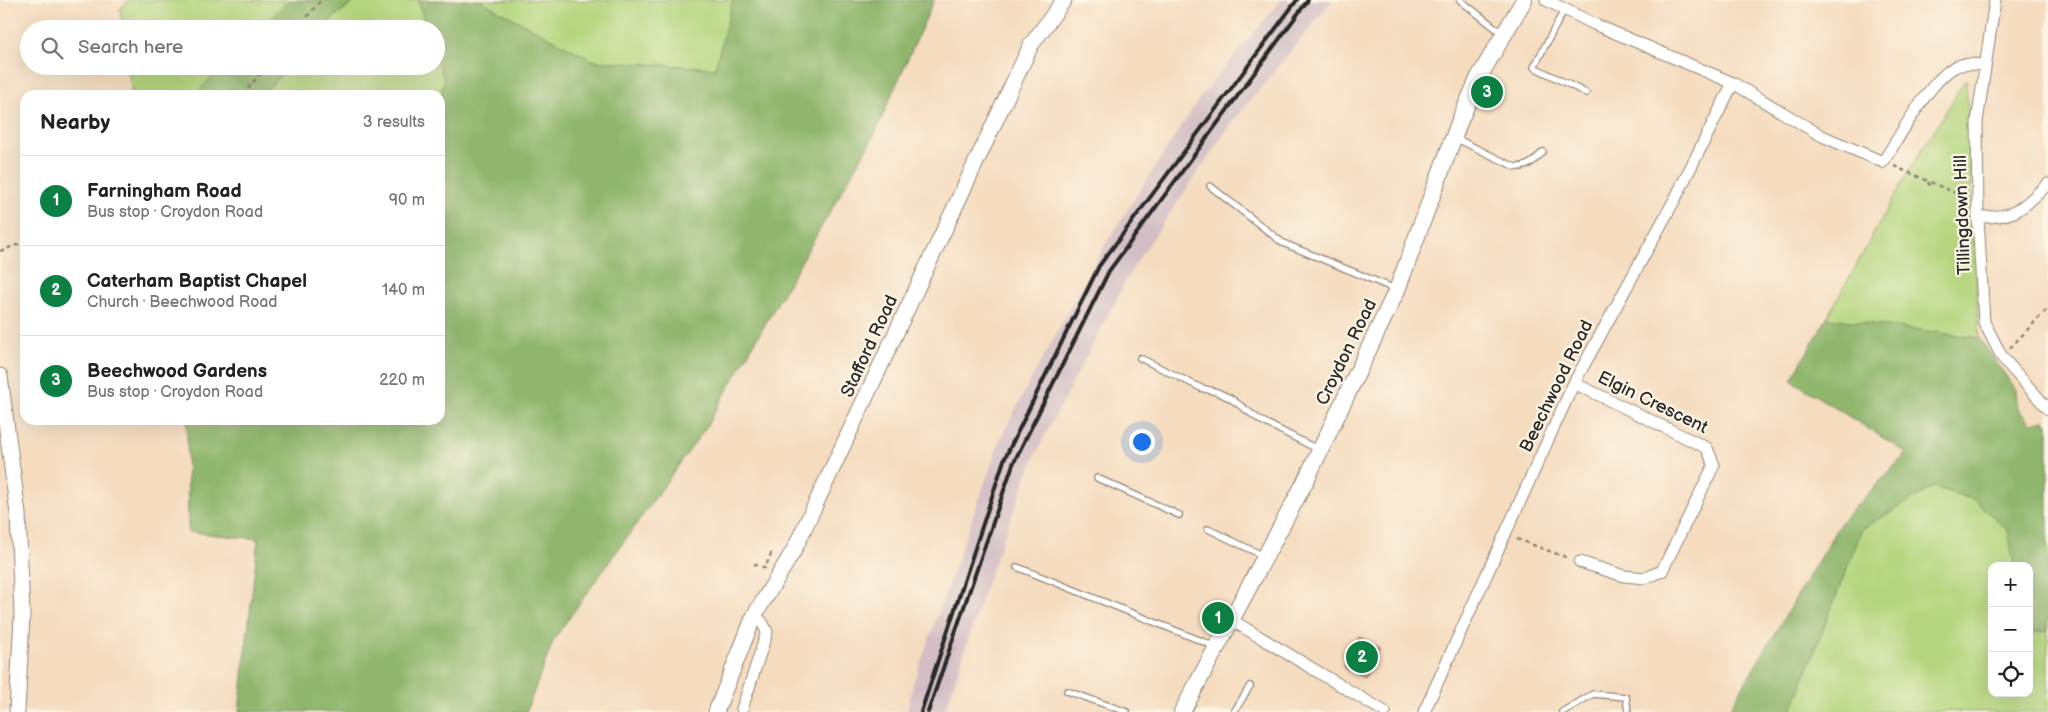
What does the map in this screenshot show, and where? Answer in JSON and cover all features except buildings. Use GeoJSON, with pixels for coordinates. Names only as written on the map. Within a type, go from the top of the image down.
{"type":"FeatureCollection","features":[{"type":"Feature","properties":{"kind":"main road","name":"Croydon Road"},"geometry":{"type":"LineString","coordinates":[[1182,712],[1233,621],[1320,451],[1397,290],[1454,137],[1479,77],[1524,0]]}},
{"type":"Feature","properties":{"kind":"street","name":"Stafford Road"},"geometry":{"type":"LineString","coordinates":[[716,712],[754,616],[794,550],[1031,44],[1064,0]]}},
{"type":"Feature","properties":{"kind":"street"},"geometry":{"type":"LineString","coordinates":[[1546,0],[1564,10],[1733,83],[1822,136],[1883,162],[1932,88],[1944,74],[1957,66],[1970,64],[1984,65]]}},
{"type":"Feature","properties":{"kind":"street","name":"Tillingdown Hill"},"geometry":{"type":"LineString","coordinates":[[1994,0],[1977,122],[1977,202],[1984,322],[2002,357],[2048,409]]}},
{"type":"Feature","properties":{"kind":"street","name":"Beechwood Road"},"geometry":{"type":"LineString","coordinates":[[1425,712],[1574,383],[1675,199],[1733,83]]}},
{"type":"Feature","properties":{"kind":"street"},"geometry":{"type":"LineString","coordinates":[[1978,217],[2000,218],[2016,213],[2047,187]]}},
{"type":"Feature","properties":{"kind":"street"},"geometry":{"type":"LineString","coordinates":[[0,376],[18,514],[22,616],[17,712]]}},
{"type":"Feature","properties":{"kind":"street","name":"Elgin Crescent"},"geometry":{"type":"LineString","coordinates":[[1574,383],[1707,448],[1714,465],[1662,570],[1645,578],[1624,576],[1580,562]]}},
{"type":"Feature","properties":{"kind":"street"},"geometry":{"type":"LineString","coordinates":[[743,712],[766,632],[762,622],[754,616]]}},
{"type":"Feature","properties":{"kind":"street"},"geometry":{"type":"LineString","coordinates":[[1233,621],[1371,709],[1384,712]]}},
{"type":"Feature","properties":{"kind":"lane"},"geometry":{"type":"LineString","coordinates":[[1460,0],[1503,34]]}},
{"type":"Feature","properties":{"kind":"lane"},"geometry":{"type":"LineString","coordinates":[[1564,10],[1534,67],[1586,94]]}},
{"type":"Feature","properties":{"kind":"lane"},"geometry":{"type":"LineString","coordinates":[[1454,137],[1515,167],[1529,165],[1543,152]]}},
{"type":"Feature","properties":{"kind":"lane"},"geometry":{"type":"LineString","coordinates":[[1210,186],[1283,243],[1397,290]]}},
{"type":"Feature","properties":{"kind":"lane"},"geometry":{"type":"LineString","coordinates":[[1140,358],[1201,388],[1230,398],[1260,420],[1320,451]]}},
{"type":"Feature","properties":{"kind":"lane"},"geometry":{"type":"LineString","coordinates":[[1097,478],[1179,515]]}},
{"type":"Feature","properties":{"kind":"lane"},"geometry":{"type":"LineString","coordinates":[[1208,529],[1266,557]]}},
{"type":"Feature","properties":{"kind":"lane"},"geometry":{"type":"LineString","coordinates":[[1017,567],[1218,648]]}},
{"type":"Feature","properties":{"kind":"lane"},"geometry":{"type":"LineString","coordinates":[[1234,712],[1250,686]]}},
{"type":"Feature","properties":{"kind":"lane"},"geometry":{"type":"LineString","coordinates":[[1067,691],[1127,712]]}},
{"type":"Feature","properties":{"kind":"lane"},"geometry":{"type":"LineString","coordinates":[[1562,712],[1593,694],[1626,697],[1628,712]]}},
{"type":"Feature","properties":{"kind":"path"},"geometry":{"type":"LineString","coordinates":[[304,20],[321,0]]}},
{"type":"Feature","properties":{"kind":"path"},"geometry":{"type":"LineString","coordinates":[[246,90],[259,75]]}},
{"type":"Feature","properties":{"kind":"path"},"geometry":{"type":"LineString","coordinates":[[1883,162],[1977,202]]}},
{"type":"Feature","properties":{"kind":"path"},"geometry":{"type":"LineString","coordinates":[[1927,181],[1931,188]]}},
{"type":"Feature","properties":{"kind":"path"},"geometry":{"type":"LineString","coordinates":[[0,251],[20,244]]}},
{"type":"Feature","properties":{"kind":"path"},"geometry":{"type":"LineString","coordinates":[[2002,357],[2048,308]]}},
{"type":"Feature","properties":{"kind":"path"},"geometry":{"type":"LineString","coordinates":[[1506,535],[1580,562]]}},
{"type":"Feature","properties":{"kind":"shaded area"},"geometry":{"type":"Polygon","coordinates":[[[1281,0],[1333,0],[1230,125],[1132,269],[1035,455],[985,587],[945,712],[907,712],[913,684],[1000,440],[1029,383],[1105,245],[1201,96],[1281,0]]]}},
{"type":"Feature","properties":{"kind":"green space"},"geometry":{"type":"Polygon","coordinates":[[[129,0],[289,0],[269,20],[122,20],[120,9],[129,0]]]}},
{"type":"Feature","properties":{"kind":"green space"},"geometry":{"type":"Polygon","coordinates":[[[289,0],[357,0],[331,20],[269,20],[289,0]]]}},
{"type":"Feature","properties":{"kind":"green space"},"geometry":{"type":"Polygon","coordinates":[[[357,0],[418,0],[424,20],[331,20],[357,0]]]}},
{"type":"Feature","properties":{"kind":"green space"},"geometry":{"type":"Polygon","coordinates":[[[418,0],[481,0],[594,61],[715,68],[733,0],[934,0],[873,137],[706,427],[554,639],[526,712],[239,712],[258,539],[188,532],[187,425],[445,425],[445,90],[442,90],[444,80],[442,75],[445,75],[445,20],[424,20],[418,0]]]}},
{"type":"Feature","properties":{"kind":"green space"},"geometry":{"type":"Polygon","coordinates":[[[481,0],[733,0],[716,68],[594,61],[481,0]]]}},
{"type":"Feature","properties":{"kind":"green space"},"geometry":{"type":"Polygon","coordinates":[[[129,75],[214,75],[199,90],[131,90],[129,75]]]}},
{"type":"Feature","properties":{"kind":"green space"},"geometry":{"type":"Polygon","coordinates":[[[214,75],[281,75],[267,90],[199,90],[214,75]]]}},
{"type":"Feature","properties":{"kind":"green space"},"geometry":{"type":"Polygon","coordinates":[[[281,75],[442,75],[444,80],[442,90],[267,90],[281,75]]]}},
{"type":"Feature","properties":{"kind":"green space"},"geometry":{"type":"Polygon","coordinates":[[[1966,79],[1979,338],[1827,318],[1904,179],[1966,79]]]}},
{"type":"Feature","properties":{"kind":"green space"},"geometry":{"type":"Polygon","coordinates":[[[1827,318],[1979,338],[2016,390],[2018,409],[2032,423],[2044,420],[2048,424],[2048,631],[2033,633],[2033,562],[2013,562],[2008,531],[1975,500],[1933,487],[1862,529],[1791,712],[1728,712],[1841,522],[1907,453],[1791,380],[1827,318]]]}},
{"type":"Feature","properties":{"kind":"green space"},"geometry":{"type":"Polygon","coordinates":[[[1933,487],[1975,500],[2009,531],[2013,562],[1988,562],[1988,697],[2033,697],[2033,633],[2048,631],[2048,712],[1791,712],[1862,529],[1933,487]]]}},
{"type":"Feature","properties":{"kind":"railway"},"geometry":{"type":"LineString","coordinates":[[921,712],[1004,460],[1099,266],[1297,0]]}},
{"type":"Feature","properties":{"kind":"railway"},"geometry":{"type":"LineString","coordinates":[[928,712],[1013,464],[1109,271],[1308,0]]}},
{"type":"Feature","properties":{"kind":"place","name":"Beechwood Gardens"},"geometry":{"type":"Point","coordinates":[1487,92]}},
{"type":"Feature","properties":{"kind":"place","name":"Farningham Road"},"geometry":{"type":"Point","coordinates":[1218,618]}},
{"type":"Feature","properties":{"kind":"place","name":"Caterham Baptist Chapel"},"geometry":{"type":"Point","coordinates":[1362,657]}}]}
